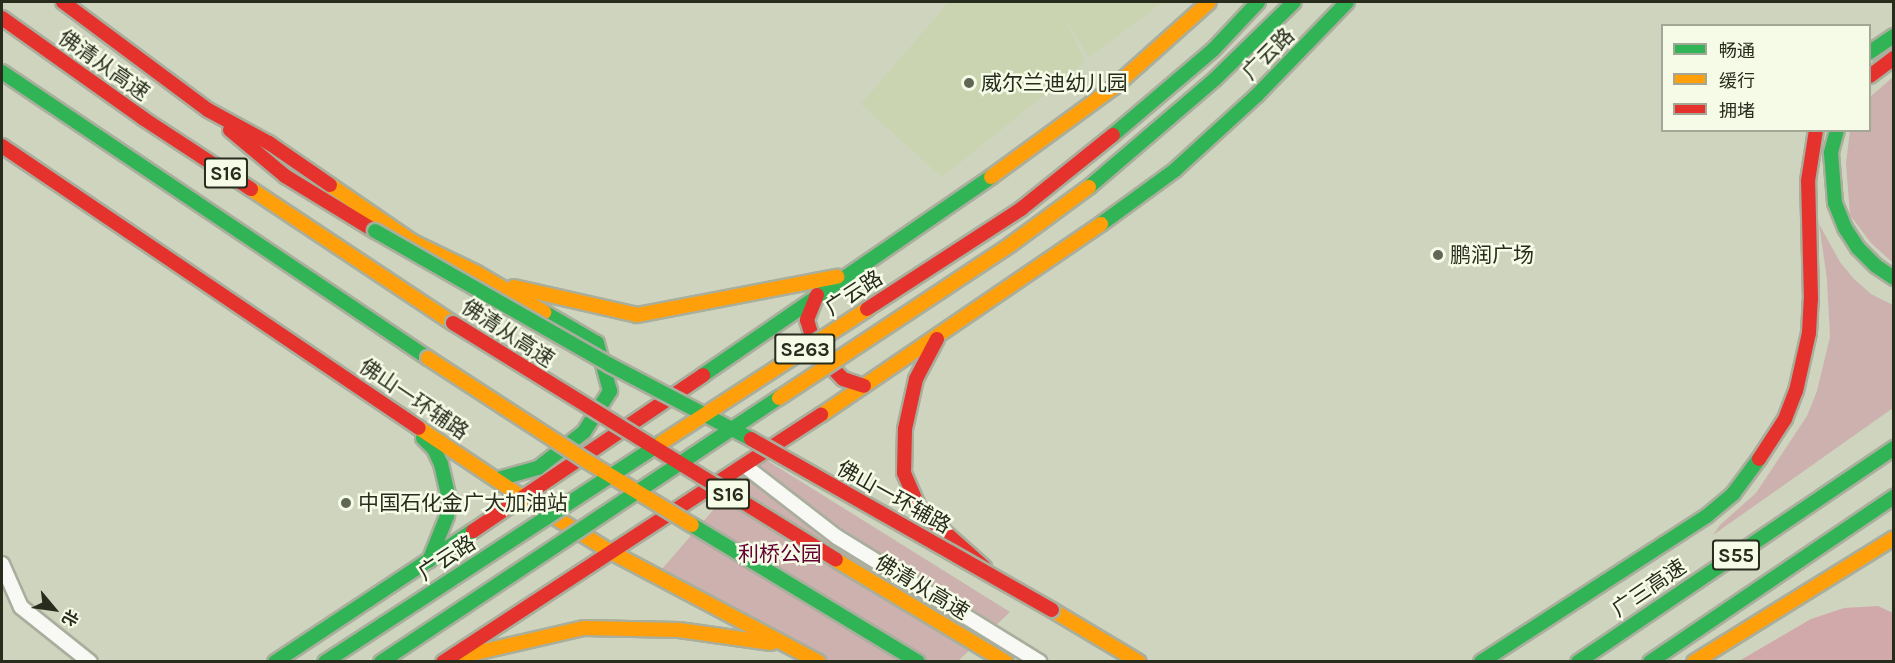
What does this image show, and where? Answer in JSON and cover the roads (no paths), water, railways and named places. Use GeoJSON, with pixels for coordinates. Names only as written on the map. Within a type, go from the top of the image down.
{"type":"FeatureCollection","features":[{"type":"Feature","properties":{"kind":"main road"},"geometry":{"type":"LineString","coordinates":[[63,2],[208,110],[268,143],[414,242],[477,273],[597,343],[610,391],[584,432],[538,468],[498,479]]}},
{"type":"Feature","properties":{"kind":"main road","name":"广云路"},"geometry":{"type":"LineString","coordinates":[[275,662],[429,561],[1005,168],[1114,87],[1209,2]]}},
{"type":"Feature","properties":{"kind":"main road","name":"广云路"},"geometry":{"type":"LineString","coordinates":[[325,662],[1021,209],[1157,99],[1212,50],[1258,2]]}},
{"type":"Feature","properties":{"kind":"main road","name":"广云路"},"geometry":{"type":"LineString","coordinates":[[381,662],[1010,245],[1106,174],[1215,79],[1294,2]]}},
{"type":"Feature","properties":{"kind":"main road","name":"广云路"},"geometry":{"type":"LineString","coordinates":[[443,661],[938,338],[1175,170],[1257,95],[1347,2]]}},
{"type":"Feature","properties":{"kind":"main road","name":"佛清从高速"},"geometry":{"type":"LineString","coordinates":[[2,18],[161,130],[453,323],[772,521],[1006,662]]}},
{"type":"Feature","properties":{"kind":"main road"},"geometry":{"type":"LineString","coordinates":[[1871,51],[1893,36]]}},
{"type":"Feature","properties":{"kind":"main road"},"geometry":{"type":"LineString","coordinates":[[1871,74],[1893,58]]}},
{"type":"Feature","properties":{"kind":"main road","name":"S16"},"geometry":{"type":"LineString","coordinates":[[2,72],[428,358],[585,460],[918,662]]}},
{"type":"Feature","properties":{"kind":"main road","name":"佛山一环辅路"},"geometry":{"type":"LineString","coordinates":[[208,110],[258,156],[285,176],[375,231],[610,365],[756,442],[857,501],[993,575],[1139,662]]}},
{"type":"Feature","properties":{"kind":"main road"},"geometry":{"type":"LineString","coordinates":[[1481,662],[1708,515],[1733,494],[1768,448],[1785,419],[1796,391],[1809,333],[1811,300],[1809,181],[1816,132]]}},
{"type":"Feature","properties":{"kind":"main road"},"geometry":{"type":"LineString","coordinates":[[1836,132],[1831,153],[1835,203],[1845,228],[1858,248],[1876,267],[1893,278]]}},
{"type":"Feature","properties":{"kind":"main road","name":"佛山一环辅路"},"geometry":{"type":"LineString","coordinates":[[2,146],[400,417],[498,479],[522,497],[611,552],[819,662]]}},
{"type":"Feature","properties":{"kind":"main road"},"geometry":{"type":"LineString","coordinates":[[477,273],[518,288],[637,315],[850,274]]}},
{"type":"Feature","properties":{"kind":"main road"},"geometry":{"type":"LineString","coordinates":[[817,295],[807,321],[817,352],[843,379],[864,386]]}},
{"type":"Feature","properties":{"kind":"main road"},"geometry":{"type":"LineString","coordinates":[[938,338],[916,379],[905,429],[904,473],[920,510],[993,575]]}},
{"type":"Feature","properties":{"kind":"main road"},"geometry":{"type":"LineString","coordinates":[[400,417],[434,449],[447,480],[450,498],[447,516],[429,561]]}},
{"type":"Feature","properties":{"kind":"main road","name":"广三高速"},"geometry":{"type":"LineString","coordinates":[[1578,662],[1893,448]]}},
{"type":"Feature","properties":{"kind":"main road","name":"S55"},"geometry":{"type":"LineString","coordinates":[[1650,662],[1893,497]]}},
{"type":"Feature","properties":{"kind":"main road"},"geometry":{"type":"LineString","coordinates":[[1694,662],[1893,538]]}},
{"type":"Feature","properties":{"kind":"main road"},"geometry":{"type":"LineString","coordinates":[[443,661],[585,628],[679,630],[725,634],[790,647]]}},
{"type":"Feature","properties":{"kind":"street"},"geometry":{"type":"LineString","coordinates":[[745,466],[837,537],[1039,662]]}},
{"type":"Feature","properties":{"kind":"street"},"geometry":{"type":"LineString","coordinates":[[2,564],[21,607],[90,662]]}},
{"type":"Feature","properties":{"kind":"place","name":"威尔兰迪幼儿园"},"geometry":{"type":"Point","coordinates":[969,83]}},
{"type":"Feature","properties":{"kind":"place","name":"鹏润广场"},"geometry":{"type":"Point","coordinates":[1438,255]}},
{"type":"Feature","properties":{"kind":"place","name":"中国石化金广大加油站"},"geometry":{"type":"Point","coordinates":[346,503]}},
{"type":"Feature","properties":{"kind":"park label","name":"利桥公园"},"geometry":{"type":"Point","coordinates":[780,554]}}]}
